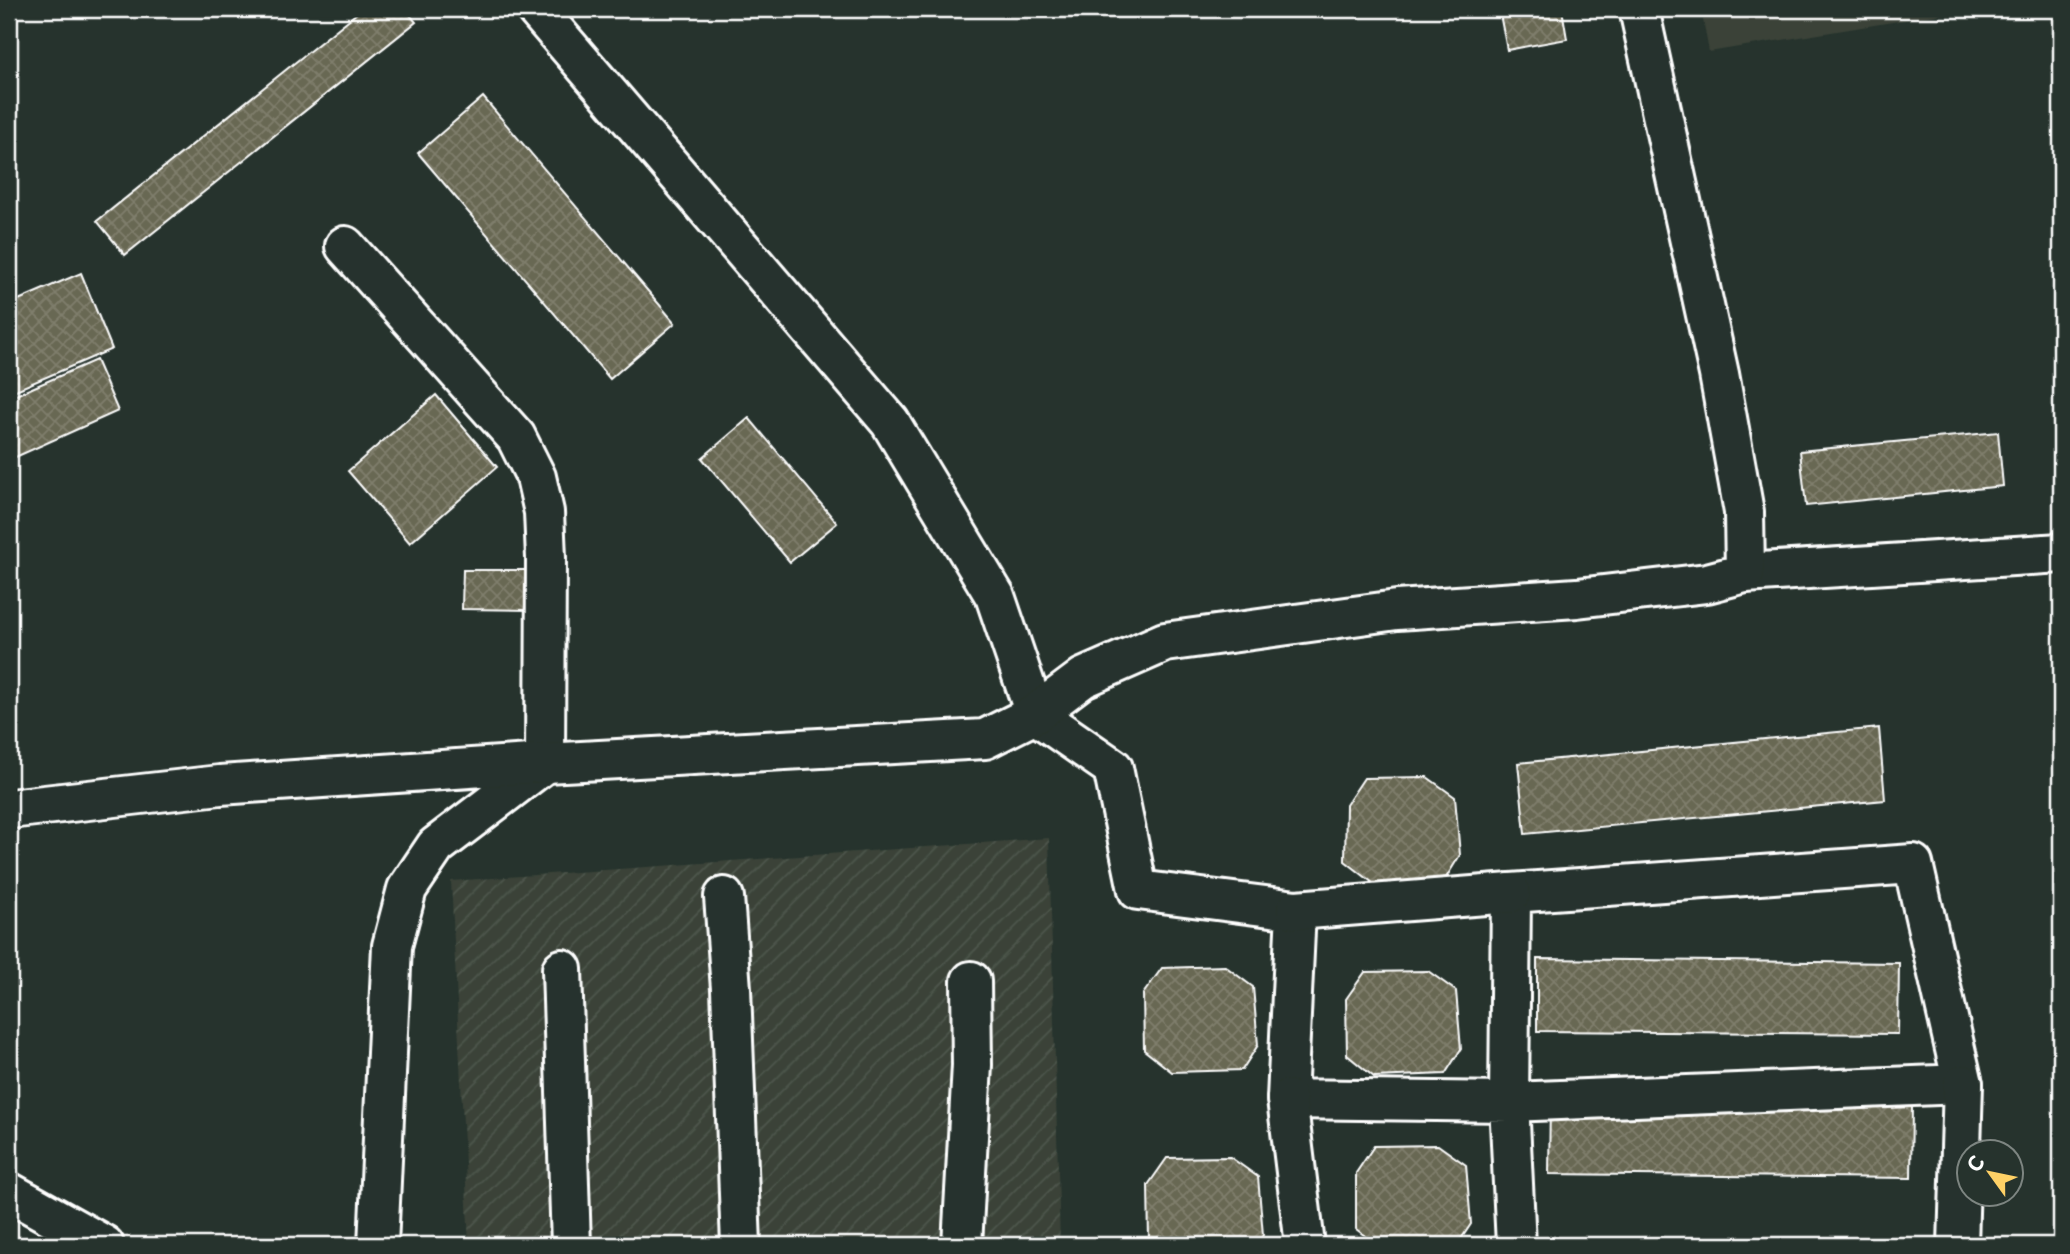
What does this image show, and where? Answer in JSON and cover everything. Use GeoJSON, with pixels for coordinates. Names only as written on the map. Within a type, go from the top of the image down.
{"type":"FeatureCollection","features":[{"type":"Feature","properties":{"kind":"street"},"geometry":{"type":"LineString","coordinates":[[536,9],[890,422],[995,596],[1035,714],[1114,768],[1138,890],[1296,910],[1913,864],[1963,1084],[1958,1245]]}},
{"type":"Feature","properties":{"kind":"street"},"geometry":{"type":"LineString","coordinates":[[1639,9],[1721,387],[1744,512],[1745,573]]}},
{"type":"Feature","properties":{"kind":"street"},"geometry":{"type":"LineString","coordinates":[[345,246],[516,437],[536,477],[544,512],[546,558],[545,763]]}},
{"type":"Feature","properties":{"kind":"street"},"geometry":{"type":"LineString","coordinates":[[9,809],[220,785],[545,763],[985,739],[1035,714],[1083,678],[1166,642],[1397,610],[1577,598],[1694,585],[1745,573],[2061,553]]}},
{"type":"Feature","properties":{"kind":"street"},"geometry":{"type":"LineString","coordinates":[[378,1245],[392,946],[407,889],[436,846],[545,763]]}},
{"type":"Feature","properties":{"kind":"street"},"geometry":{"type":"LineString","coordinates":[[1511,893],[1509,1102],[1516,1245]]}},
{"type":"Feature","properties":{"kind":"street"},"geometry":{"type":"LineString","coordinates":[[724,897],[731,989],[741,1245]]}},
{"type":"Feature","properties":{"kind":"street"},"geometry":{"type":"LineString","coordinates":[[1296,910],[1287,1099],[1305,1245]]}},
{"type":"Feature","properties":{"kind":"street"},"geometry":{"type":"LineString","coordinates":[[562,968],[571,1245]]}},
{"type":"Feature","properties":{"kind":"street"},"geometry":{"type":"LineString","coordinates":[[962,1245],[972,1065],[971,981]]}},
{"type":"Feature","properties":{"kind":"street"},"geometry":{"type":"LineString","coordinates":[[1287,1099],[1509,1102],[1963,1084]]}},
{"type":"Feature","properties":{"kind":"street"},"geometry":{"type":"LineString","coordinates":[[9,1192],[104,1245]]}},
{"type":"Feature","properties":{"kind":"shaded area"},"geometry":{"type":"Polygon","coordinates":[[[1701,9],[1960,9],[1960,11],[1709,52],[1701,9]]]}},
{"type":"Feature","properties":{"kind":"shaded area"},"geometry":{"type":"Polygon","coordinates":[[[1049,838],[1060,1245],[469,1245],[451,881],[1049,838]]]}},
{"type":"Feature","properties":{"kind":"building"},"geometry":{"type":"Polygon","coordinates":[[[362,9],[405,9],[416,22],[125,255],[97,221],[362,9]]]}},
{"type":"Feature","properties":{"kind":"building"},"geometry":{"type":"Polygon","coordinates":[[[1499,9],[1562,9],[1567,39],[1507,50],[1499,9]]]}},
{"type":"Feature","properties":{"kind":"building"},"geometry":{"type":"Polygon","coordinates":[[[1725,9],[1768,9],[1726,14],[1725,9]]]}},
{"type":"Feature","properties":{"kind":"building"},"geometry":{"type":"Polygon","coordinates":[[[483,97],[675,323],[610,379],[418,153],[483,97]]]}},
{"type":"Feature","properties":{"kind":"building"},"geometry":{"type":"Polygon","coordinates":[[[81,273],[112,349],[9,393],[9,304],[81,273]]]}},
{"type":"Feature","properties":{"kind":"building"},"geometry":{"type":"Polygon","coordinates":[[[96,360],[118,411],[9,460],[9,398],[96,360]]]}},
{"type":"Feature","properties":{"kind":"building"},"geometry":{"type":"Polygon","coordinates":[[[436,395],[497,467],[410,543],[348,471],[436,395]]]}},
{"type":"Feature","properties":{"kind":"building"},"geometry":{"type":"Polygon","coordinates":[[[749,418],[837,523],[790,562],[702,458],[749,418]]]}},
{"type":"Feature","properties":{"kind":"building"},"geometry":{"type":"Polygon","coordinates":[[[1998,432],[2003,486],[1806,506],[1800,451],[1998,432]]]}},
{"type":"Feature","properties":{"kind":"building"},"geometry":{"type":"Polygon","coordinates":[[[463,570],[529,570],[529,610],[462,609],[463,570]]]}},
{"type":"Feature","properties":{"kind":"building"},"geometry":{"type":"Polygon","coordinates":[[[1879,728],[1885,800],[1525,834],[1518,763],[1879,728]]]}},
{"type":"Feature","properties":{"kind":"building"},"geometry":{"type":"Polygon","coordinates":[[[1427,777],[1455,797],[1460,855],[1444,881],[1373,883],[1345,861],[1346,805],[1364,778],[1427,777]]]}},
{"type":"Feature","properties":{"kind":"building"},"geometry":{"type":"Polygon","coordinates":[[[1537,959],[1899,963],[1898,1034],[1537,1031],[1537,959]]]}},
{"type":"Feature","properties":{"kind":"building"},"geometry":{"type":"Polygon","coordinates":[[[1225,966],[1253,987],[1258,1045],[1242,1070],[1172,1072],[1144,1050],[1143,994],[1162,968],[1225,966]]]}},
{"type":"Feature","properties":{"kind":"building"},"geometry":{"type":"Polygon","coordinates":[[[1428,971],[1456,991],[1461,1049],[1445,1074],[1374,1077],[1347,1055],[1346,999],[1365,972],[1428,971]]]}},
{"type":"Feature","properties":{"kind":"building"},"geometry":{"type":"Polygon","coordinates":[[[1550,1102],[1912,1106],[1911,1178],[1549,1174],[1550,1102]]]}},
{"type":"Feature","properties":{"kind":"building"},"geometry":{"type":"Polygon","coordinates":[[[1438,1145],[1466,1165],[1471,1224],[1457,1245],[1377,1245],[1356,1229],[1356,1173],[1374,1146],[1438,1145]]]}},
{"type":"Feature","properties":{"kind":"building"},"geometry":{"type":"Polygon","coordinates":[[[1230,1157],[1258,1177],[1263,1235],[1257,1245],[1154,1245],[1149,1241],[1148,1185],[1167,1158],[1230,1157]]]}}]}
